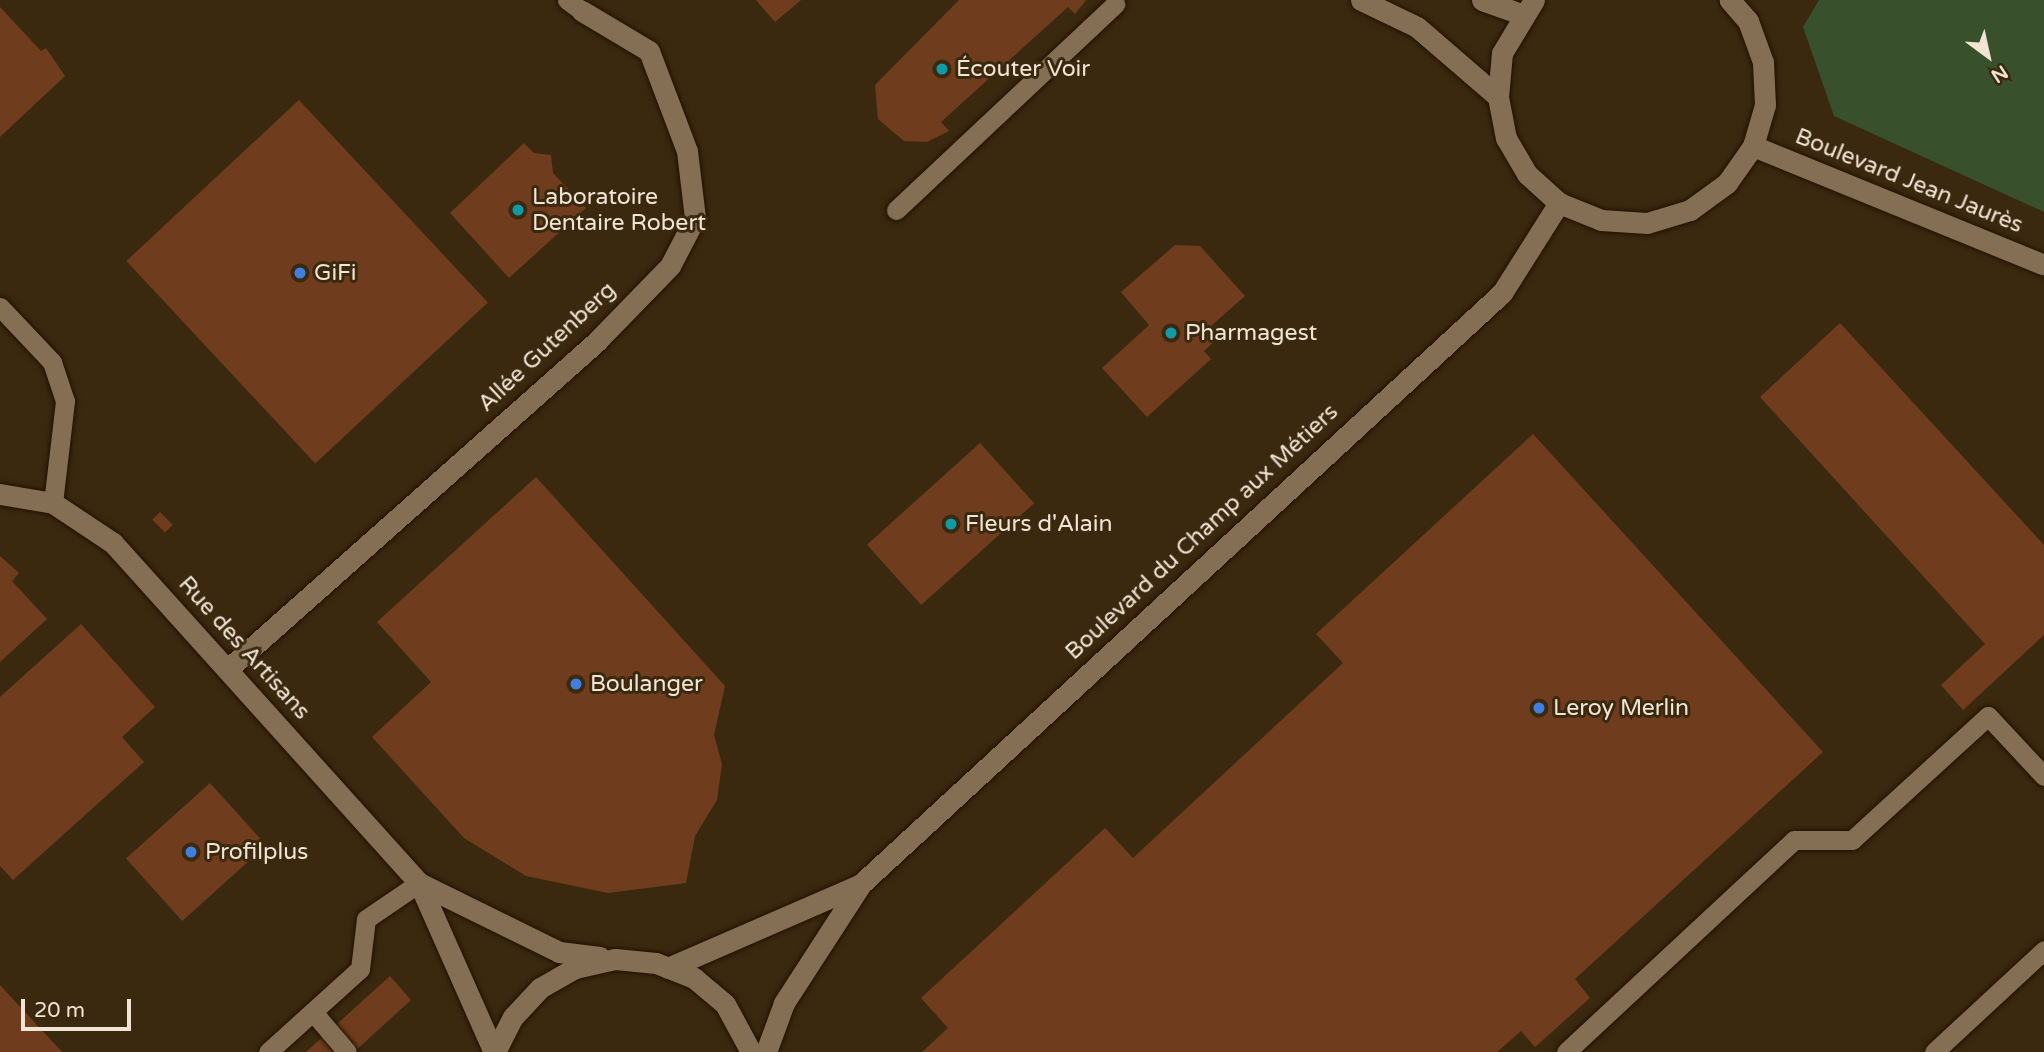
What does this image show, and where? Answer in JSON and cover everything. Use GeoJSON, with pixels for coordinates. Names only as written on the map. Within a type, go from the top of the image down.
{"type":"FeatureCollection","features":[{"type":"Feature","properties":{"kind":"street"},"geometry":{"type":"LineString","coordinates":[[1362,0],[1417,27],[1498,97]]}},
{"type":"Feature","properties":{"kind":"street"},"geometry":{"type":"LineString","coordinates":[[1482,0],[1527,7],[1502,53],[1498,97],[1517,156],[1559,203],[1601,220],[1647,223],[1690,210],[1727,183],[1753,146],[1765,105],[1763,62],[1748,21],[1730,0]]}},
{"type":"Feature","properties":{"kind":"street","name":"Allée Gutenberg"},"geometry":{"type":"LineString","coordinates":[[229,668],[597,341],[670,266],[695,218],[687,151],[649,51],[574,6]]}},
{"type":"Feature","properties":{"kind":"street","name":"Boulevard Jean Jaurès"},"geometry":{"type":"LineString","coordinates":[[1753,146],[2044,265]]}},
{"type":"Feature","properties":{"kind":"street","name":"Boulevard du Champ aux Métiers"},"geometry":{"type":"LineString","coordinates":[[766,1052],[784,1003],[861,884],[1502,293],[1559,203]]}},
{"type":"Feature","properties":{"kind":"street","name":"Rue des Artisans"},"geometry":{"type":"LineString","coordinates":[[0,494],[52,503],[113,543],[229,668],[419,883],[495,1052]]}},
{"type":"Feature","properties":{"kind":"street","name":"Rue des Artisans"},"geometry":{"type":"LineString","coordinates":[[419,883],[559,952],[668,968],[694,978],[725,1004],[751,1052]]}},
{"type":"Feature","properties":{"kind":"street","name":"Boulevard du Champ aux Métiers"},"geometry":{"type":"LineString","coordinates":[[668,968],[861,884]]}},
{"type":"Feature","properties":{"kind":"street"},"geometry":{"type":"LineString","coordinates":[[495,1052],[513,1017],[540,988],[575,968],[615,959]]}},
{"type":"Feature","properties":{"kind":"lane"},"geometry":{"type":"LineString","coordinates":[[895,210],[1115,4]]}},
{"type":"Feature","properties":{"kind":"lane"},"geometry":{"type":"LineString","coordinates":[[0,307],[52,362],[65,401],[52,503]]}},
{"type":"Feature","properties":{"kind":"lane"},"geometry":{"type":"LineString","coordinates":[[1566,1052],[1794,840],[1852,840],[1988,716],[2044,776]]}},
{"type":"Feature","properties":{"kind":"lane"},"geometry":{"type":"LineString","coordinates":[[268,1052],[360,968],[366,919],[419,883]]}},
{"type":"Feature","properties":{"kind":"lane"},"geometry":{"type":"LineString","coordinates":[[1934,1052],[2044,950]]}},
{"type":"Feature","properties":{"kind":"lane"},"geometry":{"type":"LineString","coordinates":[[313,1012],[347,1052]]}},
{"type":"Feature","properties":{"kind":"green space"},"geometry":{"type":"Polygon","coordinates":[[[1819,0],[2044,0],[2044,212],[1834,116],[1803,27],[1819,0]]]}},
{"type":"Feature","properties":{"kind":"building"},"geometry":{"type":"Polygon","coordinates":[[[756,0],[801,0],[775,22],[756,0]]]}},
{"type":"Feature","properties":{"kind":"building","name":"Écouter Voir"},"geometry":{"type":"Polygon","coordinates":[[[959,0],[1086,0],[1075,14],[1068,7],[941,122],[949,131],[927,142],[904,141],[878,119],[875,85],[959,0]]]}},
{"type":"Feature","properties":{"kind":"building"},"geometry":{"type":"Polygon","coordinates":[[[0,7],[41,51],[46,48],[65,76],[0,137],[0,7]]]}},
{"type":"Feature","properties":{"kind":"building","name":"GiFi"},"geometry":{"type":"Polygon","coordinates":[[[299,100],[488,303],[315,464],[126,261],[299,100]]]}},
{"type":"Feature","properties":{"kind":"building","name":"Laboratoire Dentaire Robert"},"geometry":{"type":"Polygon","coordinates":[[[524,143],[534,153],[551,155],[553,173],[586,208],[509,278],[450,213],[524,143]]]}},
{"type":"Feature","properties":{"kind":"building","name":"Pharmagest"},"geometry":{"type":"Polygon","coordinates":[[[1175,245],[1200,246],[1245,296],[1212,325],[1220,336],[1204,351],[1211,359],[1147,417],[1102,368],[1149,325],[1121,292],[1175,245]]]}},
{"type":"Feature","properties":{"kind":"building"},"geometry":{"type":"Polygon","coordinates":[[[1840,323],[2044,545],[2044,635],[1963,710],[1941,685],[1985,644],[1760,397],[1840,323]]]}},
{"type":"Feature","properties":{"kind":"building","name":"Leroy Merlin"},"geometry":{"type":"Polygon","coordinates":[[[1533,434],[1823,752],[1575,979],[1590,998],[1535,1047],[1521,1031],[1497,1052],[922,1052],[948,1028],[921,998],[1105,828],[1133,858],[1343,663],[1316,634],[1533,434]]]}},
{"type":"Feature","properties":{"kind":"building","name":"Fleurs d'Alain"},"geometry":{"type":"Polygon","coordinates":[[[980,443],[1034,503],[921,605],[867,545],[980,443]]]}},
{"type":"Feature","properties":{"kind":"building","name":"Boulanger"},"geometry":{"type":"Polygon","coordinates":[[[536,477],[725,686],[714,735],[722,764],[717,800],[695,836],[686,883],[608,893],[526,876],[464,838],[372,737],[431,682],[377,622],[536,477]]]}},
{"type":"Feature","properties":{"kind":"building"},"geometry":{"type":"Polygon","coordinates":[[[160,512],[173,525],[165,533],[152,520],[160,512]]]}},
{"type":"Feature","properties":{"kind":"building"},"geometry":{"type":"Polygon","coordinates":[[[0,556],[19,573],[12,581],[47,619],[0,662],[0,556]]]}},
{"type":"Feature","properties":{"kind":"building"},"geometry":{"type":"Polygon","coordinates":[[[81,624],[155,707],[122,737],[144,762],[13,880],[0,866],[0,697],[81,624]]]}},
{"type":"Feature","properties":{"kind":"building"},"geometry":{"type":"Polygon","coordinates":[[[210,783],[266,845],[182,921],[126,859],[210,783]]]}},
{"type":"Feature","properties":{"kind":"building"},"geometry":{"type":"Polygon","coordinates":[[[390,976],[411,1000],[354,1052],[306,1052],[390,976]]]}},
{"type":"Feature","properties":{"kind":"building"},"geometry":{"type":"Polygon","coordinates":[[[0,985],[62,1052],[0,1052],[0,985]]]}},
{"type":"Feature","properties":{"kind":"place","name":"Écouter Voir"},"geometry":{"type":"Point","coordinates":[942,69]}},
{"type":"Feature","properties":{"kind":"place","name":"Laboratoire Dentaire Robert"},"geometry":{"type":"Point","coordinates":[518,210]}},
{"type":"Feature","properties":{"kind":"place","name":"GiFi"},"geometry":{"type":"Point","coordinates":[300,273]}},
{"type":"Feature","properties":{"kind":"place","name":"Pharmagest"},"geometry":{"type":"Point","coordinates":[1171,333]}},
{"type":"Feature","properties":{"kind":"place","name":"Fleurs d'Alain"},"geometry":{"type":"Point","coordinates":[951,524]}},
{"type":"Feature","properties":{"kind":"place","name":"Boulanger"},"geometry":{"type":"Point","coordinates":[576,684]}},
{"type":"Feature","properties":{"kind":"place","name":"Leroy Merlin"},"geometry":{"type":"Point","coordinates":[1539,708]}},
{"type":"Feature","properties":{"kind":"place","name":"Profilplus"},"geometry":{"type":"Point","coordinates":[191,852]}}]}
